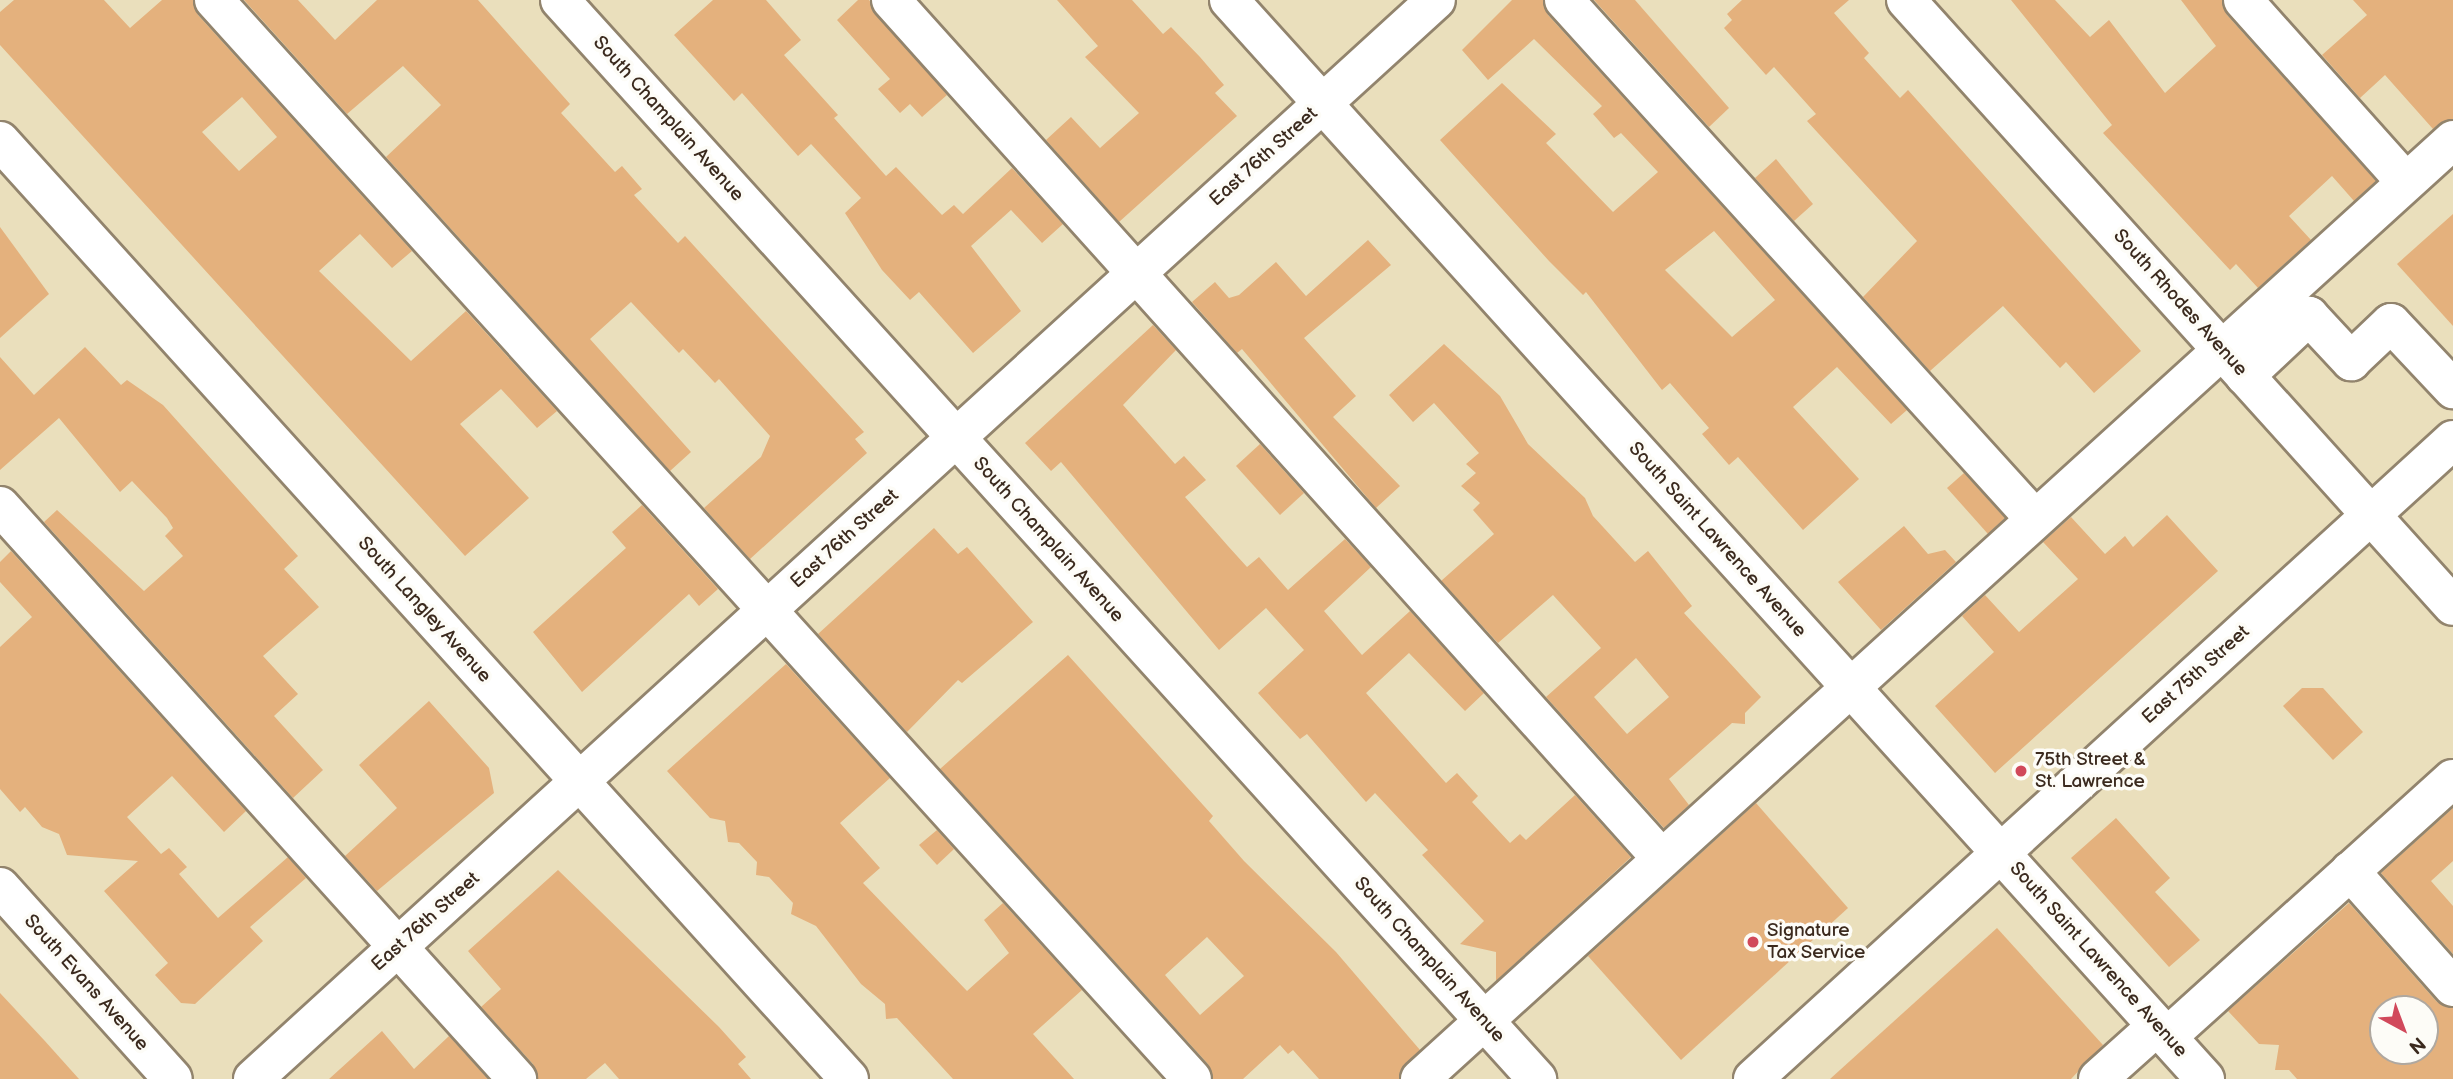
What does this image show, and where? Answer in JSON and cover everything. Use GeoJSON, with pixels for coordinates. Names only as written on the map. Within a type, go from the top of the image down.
{"type":"FeatureCollection","features":[{"type":"Feature","properties":{"kind":"street"},"geometry":{"type":"LineString","coordinates":[[214,0],[765,612],[1192,1079]]}},
{"type":"Feature","properties":{"kind":"street","name":"South Champlain Avenue"},"geometry":{"type":"LineString","coordinates":[[560,0],[1536,1079]]}},
{"type":"Feature","properties":{"kind":"street"},"geometry":{"type":"LineString","coordinates":[[891,0],[1662,859]]}},
{"type":"Feature","properties":{"kind":"street","name":"South Saint Lawrence Avenue"},"geometry":{"type":"LineString","coordinates":[[1229,0],[2205,1079]]}},
{"type":"Feature","properties":{"kind":"street","name":"East 76th Street"},"geometry":{"type":"LineString","coordinates":[[253,1079],[1436,0]]}},
{"type":"Feature","properties":{"kind":"street"},"geometry":{"type":"LineString","coordinates":[[1564,0],[2035,519]]}},
{"type":"Feature","properties":{"kind":"street","name":"South Rhodes Avenue"},"geometry":{"type":"LineString","coordinates":[[1906,0],[2453,606]]}},
{"type":"Feature","properties":{"kind":"street"},"geometry":{"type":"LineString","coordinates":[[2243,0],[2406,183]]}},
{"type":"Feature","properties":{"kind":"street"},"geometry":{"type":"LineString","coordinates":[[2233,363],[2406,183],[2453,140]]}},
{"type":"Feature","properties":{"kind":"street","name":"South Langley Avenue"},"geometry":{"type":"LineString","coordinates":[[0,141],[849,1079]]}},
{"type":"Feature","properties":{"kind":"street"},"geometry":{"type":"LineString","coordinates":[[1420,1079],[2035,519],[2233,363],[2309,316],[2351,361],[2392,323],[2453,389]]}},
{"type":"Feature","properties":{"kind":"street","name":"East 75th Street"},"geometry":{"type":"LineString","coordinates":[[1753,1079],[2453,440]]}},
{"type":"Feature","properties":{"kind":"street"},"geometry":{"type":"LineString","coordinates":[[0,506],[517,1079]]}},
{"type":"Feature","properties":{"kind":"street"},"geometry":{"type":"LineString","coordinates":[[2098,1079],[2162,1031],[2350,872],[2453,779]]}},
{"type":"Feature","properties":{"kind":"street"},"geometry":{"type":"LineString","coordinates":[[2350,872],[2453,987]]}},
{"type":"Feature","properties":{"kind":"street","name":"South Evans Avenue"},"geometry":{"type":"LineString","coordinates":[[0,887],[173,1079]]}},
{"type":"Feature","properties":{"kind":"building"},"geometry":{"type":"Polygon","coordinates":[[[14,0],[104,0],[130,28],[162,0],[193,0],[198,15],[412,251],[392,268],[360,234],[319,271],[411,361],[466,311],[557,411],[537,428],[501,389],[460,424],[529,498],[465,556],[0,45],[0,12],[14,0]],[[242,97],[202,132],[239,171],[277,137],[242,97]]]}},
{"type":"Feature","properties":{"kind":"building"},"geometry":{"type":"Polygon","coordinates":[[[244,0],[298,0],[335,40],[377,0],[478,0],[570,104],[561,113],[615,172],[622,166],[642,189],[634,195],[678,243],[685,236],[864,432],[855,439],[867,453],[750,559],[704,508],[761,457],[770,436],[719,379],[715,383],[683,349],[679,353],[631,302],[590,339],[691,452],[670,471],[386,157],[441,105],[403,66],[347,114],[244,0]]]}},
{"type":"Feature","properties":{"kind":"building"},"geometry":{"type":"Polygon","coordinates":[[[713,0],[766,0],[801,40],[784,55],[838,115],[834,118],[886,176],[896,167],[942,215],[954,205],[963,214],[1012,168],[1063,224],[1042,243],[1011,210],[971,246],[1021,311],[973,353],[919,292],[910,300],[882,270],[845,213],[861,198],[811,144],[798,156],[742,93],[734,101],[674,35],[713,0]]]}},
{"type":"Feature","properties":{"kind":"building"},"geometry":{"type":"Polygon","coordinates":[[[858,0],[869,0],[947,95],[922,117],[910,104],[900,113],[878,89],[890,79],[837,20],[858,0]]]}},
{"type":"Feature","properties":{"kind":"building"},"geometry":{"type":"Polygon","coordinates":[[[1057,0],[1132,0],[1163,34],[1171,27],[1200,57],[1224,85],[1215,93],[1237,116],[1119,222],[1046,140],[1071,117],[1100,148],[1139,113],[1085,57],[1098,46],[1057,0]]]}},
{"type":"Feature","properties":{"kind":"building"},"geometry":{"type":"Polygon","coordinates":[[[1512,0],[1543,0],[1548,15],[1907,410],[1891,424],[1837,367],[1793,407],[1859,479],[1803,530],[1738,457],[1729,465],[1702,434],[1709,428],[1670,383],[1662,390],[1586,292],[1583,295],[1549,261],[1440,140],[1502,83],[1556,134],[1546,143],[1613,212],[1658,172],[1621,133],[1614,138],[1593,114],[1602,106],[1534,39],[1488,80],[1462,50],[1512,0]],[[1714,231],[1665,270],[1732,337],[1775,300],[1714,231]]]}},
{"type":"Feature","properties":{"kind":"building"},"geometry":{"type":"Polygon","coordinates":[[[1594,0],[1635,0],[1729,108],[1709,127],[1594,0]]]}},
{"type":"Feature","properties":{"kind":"building"},"geometry":{"type":"Polygon","coordinates":[[[1742,0],[1849,0],[1834,13],[1869,53],[1864,58],[1900,98],[1908,90],[2141,351],[2094,393],[2066,362],[2060,368],[2003,306],[1930,371],[1863,297],[1917,241],[1807,121],[1816,114],[1774,67],[1766,75],[1724,28],[1732,20],[1727,14],[1742,0]]]}},
{"type":"Feature","properties":{"kind":"building"},"geometry":{"type":"Polygon","coordinates":[[[2011,0],[2055,0],[2090,37],[2109,20],[2165,93],[2216,46],[2181,0],[2222,0],[2227,15],[2376,181],[2354,201],[2332,176],[2289,216],[2311,240],[2258,288],[2236,264],[2230,270],[2103,133],[2112,125],[2011,0]]]}},
{"type":"Feature","properties":{"kind":"building"},"geometry":{"type":"Polygon","coordinates":[[[2353,0],[2453,0],[2453,119],[2433,129],[2385,75],[2360,98],[2322,55],[2367,15],[2353,0]]]}},
{"type":"Feature","properties":{"kind":"building"},"geometry":{"type":"Polygon","coordinates":[[[1776,159],[1813,204],[1794,221],[1755,178],[1776,159]]]}},
{"type":"Feature","properties":{"kind":"building"},"geometry":{"type":"Polygon","coordinates":[[[2453,214],[2453,326],[2397,264],[2453,214]]]}},
{"type":"Feature","properties":{"kind":"building"},"geometry":{"type":"Polygon","coordinates":[[[0,227],[49,294],[0,338],[0,227]]]}},
{"type":"Feature","properties":{"kind":"building"},"geometry":{"type":"Polygon","coordinates":[[[1368,240],[1391,265],[1304,338],[1356,396],[1333,417],[1400,486],[1376,508],[1242,349],[1237,353],[1192,302],[1215,282],[1229,298],[1239,295],[1276,262],[1306,296],[1368,240]]]}},
{"type":"Feature","properties":{"kind":"building"},"geometry":{"type":"Polygon","coordinates":[[[1153,325],[1176,350],[1123,405],[1175,464],[1184,456],[1206,480],[1185,497],[1228,546],[1247,567],[1259,557],[1288,590],[1345,539],[1371,567],[1324,611],[1362,655],[1410,611],[1484,693],[1465,711],[1409,653],[1366,693],[1446,783],[1457,773],[1478,796],[1472,802],[1510,843],[1520,834],[1526,840],[1575,795],[1631,857],[1496,981],[1496,952],[1460,944],[1484,921],[1422,855],[1428,850],[1375,793],[1366,802],[1307,734],[1300,739],[1258,693],[1304,650],[1266,608],[1219,650],[1061,462],[1051,471],[1025,443],[1153,325]]]}},
{"type":"Feature","properties":{"kind":"building"},"geometry":{"type":"Polygon","coordinates":[[[1444,344],[1500,396],[1528,444],[1585,498],[1593,516],[1635,562],[1648,551],[1692,606],[1684,613],[1761,697],[1745,713],[1745,724],[1732,723],[1669,779],[1689,805],[1664,828],[1546,697],[1601,648],[1553,595],[1498,643],[1441,581],[1494,534],[1473,510],[1480,503],[1461,486],[1476,473],[1466,464],[1479,453],[1434,403],[1413,422],[1389,395],[1444,344]],[[1636,658],[1594,697],[1627,734],[1669,697],[1636,658]]]}},
{"type":"Feature","properties":{"kind":"building"},"geometry":{"type":"Polygon","coordinates":[[[85,347],[121,385],[127,380],[163,405],[298,556],[284,569],[319,607],[263,656],[298,694],[274,716],[323,770],[293,798],[44,522],[57,510],[144,591],[183,556],[165,536],[173,528],[167,518],[132,481],[120,492],[59,418],[0,470],[0,357],[34,395],[85,347]]]}},
{"type":"Feature","properties":{"kind":"building"},"geometry":{"type":"Polygon","coordinates":[[[1260,444],[1304,493],[1280,515],[1236,466],[1260,444]]]}},
{"type":"Feature","properties":{"kind":"building"},"geometry":{"type":"Polygon","coordinates":[[[1964,473],[2005,518],[1988,534],[1947,488],[1964,473]]]}},
{"type":"Feature","properties":{"kind":"building"},"geometry":{"type":"Polygon","coordinates":[[[642,505],[718,589],[699,606],[689,594],[582,692],[533,632],[626,548],[612,532],[642,505]]]}},
{"type":"Feature","properties":{"kind":"building"},"geometry":{"type":"Polygon","coordinates":[[[2167,515],[2218,571],[1995,773],[1935,706],[1994,652],[1962,616],[1985,595],[2019,632],[2078,579],[2043,542],[2071,517],[2105,554],[2125,536],[2133,547],[2167,515]]]}},
{"type":"Feature","properties":{"kind":"building"},"geometry":{"type":"Polygon","coordinates":[[[1904,526],[1928,554],[1945,550],[1956,562],[1881,630],[1838,582],[1904,526]]]}},
{"type":"Feature","properties":{"kind":"building"},"geometry":{"type":"Polygon","coordinates":[[[934,528],[958,554],[967,547],[1033,622],[962,683],[958,680],[907,732],[818,634],[934,528]]]}},
{"type":"Feature","properties":{"kind":"building"},"geometry":{"type":"Polygon","coordinates":[[[11,551],[246,811],[224,832],[172,776],[127,817],[161,854],[169,848],[187,867],[179,874],[218,918],[288,857],[306,878],[250,927],[263,941],[195,1004],[181,1003],[155,975],[168,963],[104,891],[138,861],[67,855],[59,834],[42,827],[25,807],[20,812],[0,789],[0,647],[32,617],[0,582],[0,562],[11,551]]]}},
{"type":"Feature","properties":{"kind":"building"},"geometry":{"type":"Polygon","coordinates":[[[1068,655],[1213,816],[1209,821],[1244,861],[1336,952],[1420,1050],[1399,1079],[1319,1079],[1293,1050],[1288,1054],[1280,1045],[1243,1079],[1213,1079],[1208,1064],[940,769],[1068,655]],[[1207,937],[1165,975],[1200,1015],[1244,976],[1207,937]]]}},
{"type":"Feature","properties":{"kind":"building"},"geometry":{"type":"Polygon","coordinates":[[[786,664],[890,778],[840,823],[880,868],[863,883],[967,991],[1009,953],[984,920],[1003,903],[1082,990],[1033,1034],[1074,1079],[953,1079],[897,1018],[886,1019],[885,1004],[861,984],[816,926],[791,914],[793,903],[769,877],[756,875],[757,862],[739,843],[728,842],[725,821],[710,818],[667,771],[786,664]]]}},
{"type":"Feature","properties":{"kind":"building"},"geometry":{"type":"Polygon","coordinates":[[[2302,688],[2323,688],[2363,732],[2333,760],[2283,706],[2302,688]]]}},
{"type":"Feature","properties":{"kind":"building"},"geometry":{"type":"Polygon","coordinates":[[[429,701],[489,768],[494,793],[377,891],[345,856],[397,808],[359,765],[429,701]]]}},
{"type":"Feature","properties":{"kind":"building"},"geometry":{"type":"Polygon","coordinates":[[[1756,803],[1848,908],[1681,1060],[1588,956],[1756,803]]]}},
{"type":"Feature","properties":{"kind":"building"},"geometry":{"type":"Polygon","coordinates":[[[2453,808],[2453,861],[2431,881],[2453,906],[2453,954],[2381,873],[2453,808]]]}},
{"type":"Feature","properties":{"kind":"building"},"geometry":{"type":"Polygon","coordinates":[[[2116,818],[2170,878],[2155,892],[2200,940],[2169,967],[2071,858],[2116,818]]]}},
{"type":"Feature","properties":{"kind":"building"},"geometry":{"type":"Polygon","coordinates":[[[937,830],[954,849],[937,865],[919,845],[937,830]]]}},
{"type":"Feature","properties":{"kind":"building"},"geometry":{"type":"Polygon","coordinates":[[[558,870],[719,1027],[746,1057],[738,1064],[751,1079],[619,1079],[605,1063],[586,1079],[538,1079],[533,1064],[481,1007],[501,989],[468,951],[558,870]]]}},
{"type":"Feature","properties":{"kind":"building"},"geometry":{"type":"Polygon","coordinates":[[[2349,903],[2431,995],[2369,995],[2369,1065],[2439,1065],[2439,1003],[2453,1008],[2453,1079],[2297,1079],[2289,1070],[2275,1070],[2279,1045],[2259,1044],[2228,1011],[2349,903]]]}},
{"type":"Feature","properties":{"kind":"building"},"geometry":{"type":"Polygon","coordinates":[[[1997,928],[2103,1045],[2071,1079],[1830,1079],[1997,928]]]}},
{"type":"Feature","properties":{"kind":"building"},"geometry":{"type":"Polygon","coordinates":[[[0,993],[44,1040],[79,1079],[0,1079],[0,993]]]}},
{"type":"Feature","properties":{"kind":"building"},"geometry":{"type":"Polygon","coordinates":[[[382,1031],[414,1069],[449,1036],[488,1079],[329,1079],[382,1031]]]}},
{"type":"Feature","properties":{"kind":"place","name":"75th Street & St. Lawrence"},"geometry":{"type":"Point","coordinates":[2021,771]}},
{"type":"Feature","properties":{"kind":"place","name":"Signature Tax Service"},"geometry":{"type":"Point","coordinates":[1753,942]}}]}
